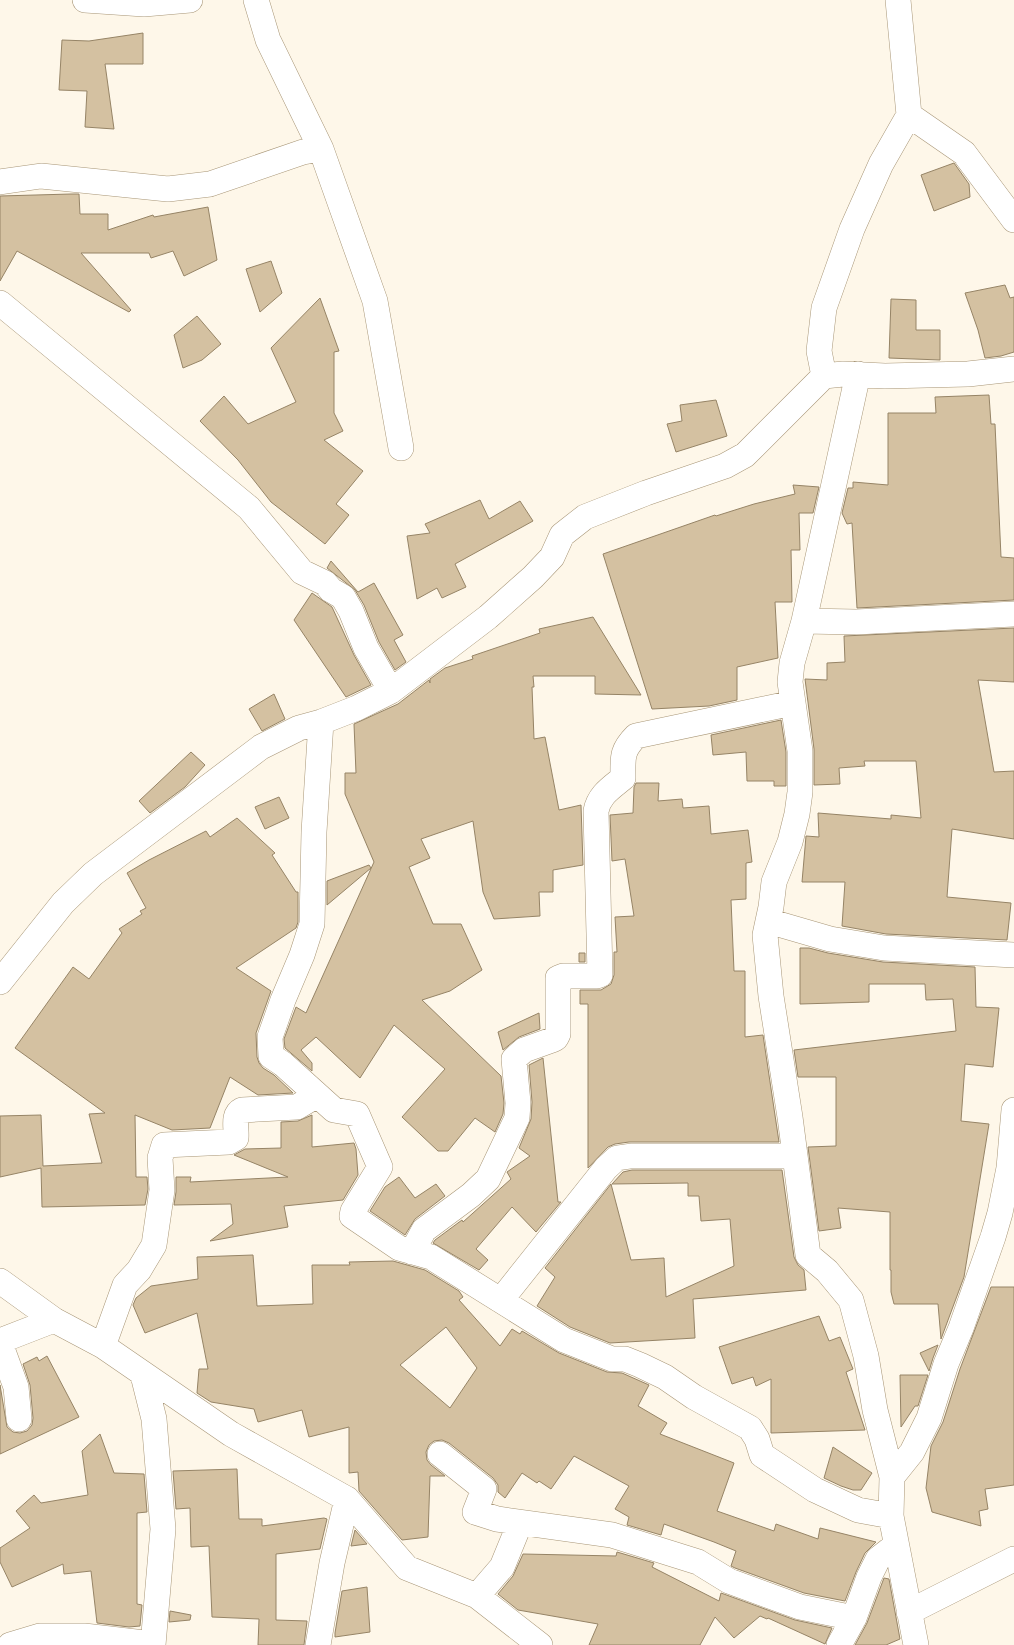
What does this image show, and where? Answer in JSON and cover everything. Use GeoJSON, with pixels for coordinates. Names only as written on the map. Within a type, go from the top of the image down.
{"type":"FeatureCollection","features":[{"type":"Feature","properties":{"kind":"street"},"geometry":{"type":"LineString","coordinates":[[85,0],[144,4],[190,0]]}},
{"type":"Feature","properties":{"kind":"street"},"geometry":{"type":"LineString","coordinates":[[256,0],[268,40],[321,149],[374,301],[401,448]]}},
{"type":"Feature","properties":{"kind":"street"},"geometry":{"type":"LineString","coordinates":[[824,376],[819,351],[824,308],[855,221],[881,164],[909,115],[898,0]]}},
{"type":"Feature","properties":{"kind":"street"},"geometry":{"type":"LineString","coordinates":[[909,115],[964,153],[1014,220]]}},
{"type":"Feature","properties":{"kind":"street"},"geometry":{"type":"LineString","coordinates":[[0,182],[41,176],[168,189],[210,184],[303,152],[321,149]]}},
{"type":"Feature","properties":{"kind":"street"},"geometry":{"type":"LineString","coordinates":[[0,303],[249,508],[302,572],[325,583],[331,590],[343,597],[351,611],[366,648],[391,691]]}},
{"type":"Feature","properties":{"kind":"street"},"geometry":{"type":"LineString","coordinates":[[0,982],[63,904],[94,874],[261,747],[299,728],[358,708],[391,691],[488,617],[511,597],[552,557],[562,535],[585,518],[646,493],[725,466],[745,454],[824,376],[858,374],[885,376],[968,374],[1014,369]]}},
{"type":"Feature","properties":{"kind":"street"},"geometry":{"type":"LineString","coordinates":[[858,374],[804,621],[792,663],[790,682],[800,751],[800,792],[790,842],[774,882],[765,935],[771,996],[790,1117],[808,1255],[827,1271],[851,1300],[866,1356],[875,1410],[892,1477],[892,1516],[896,1545],[916,1645]]}},
{"type":"Feature","properties":{"kind":"street"},"geometry":{"type":"LineString","coordinates":[[804,621],[856,622],[1014,614]]}},
{"type":"Feature","properties":{"kind":"street"},"geometry":{"type":"LineString","coordinates":[[412,1252],[424,1230],[471,1195],[488,1178],[517,1118],[518,1103],[514,1059],[524,1050],[556,1038],[558,1034],[558,978],[563,976],[597,976],[600,974],[596,811],[598,801],[605,792],[624,778],[624,757],[627,746],[636,736],[793,703]]}},
{"type":"Feature","properties":{"kind":"street"},"geometry":{"type":"LineString","coordinates":[[321,722],[314,832],[312,924],[302,955],[282,1000],[270,1037],[271,1056],[283,1064],[334,1110],[357,1114],[380,1167],[353,1211],[352,1216],[399,1248],[431,1257],[564,1340],[612,1359],[625,1358],[640,1365],[750,1428],[757,1439],[762,1455],[815,1490],[858,1510],[892,1516]]}},
{"type":"Feature","properties":{"kind":"street"},"geometry":{"type":"LineString","coordinates":[[768,921],[830,939],[884,948],[1014,955]]}},
{"type":"Feature","properties":{"kind":"street"},"geometry":{"type":"LineString","coordinates":[[102,1346],[125,1285],[139,1270],[154,1244],[162,1190],[160,1158],[164,1145],[229,1142],[236,1138],[236,1115],[238,1111],[297,1108],[317,1095]]}},
{"type":"Feature","properties":{"kind":"street"},"geometry":{"type":"LineString","coordinates":[[892,1477],[912,1452],[929,1418],[946,1364],[961,1328],[1000,1213],[1011,1169],[1014,1110]]}},
{"type":"Feature","properties":{"kind":"street"},"geometry":{"type":"LineString","coordinates":[[501,1300],[606,1168],[617,1158],[631,1156],[794,1156]]}},
{"type":"Feature","properties":{"kind":"street"},"geometry":{"type":"LineString","coordinates":[[0,1281],[54,1320],[102,1346],[231,1434],[347,1499],[407,1568],[477,1596],[540,1645]]}},
{"type":"Feature","properties":{"kind":"street"},"geometry":{"type":"LineString","coordinates":[[19,1419],[16,1387],[0,1342],[54,1320]]}},
{"type":"Feature","properties":{"kind":"street"},"geometry":{"type":"LineString","coordinates":[[10,1645],[40,1636],[84,1636],[153,1644],[163,1529],[154,1419],[143,1375]]}},
{"type":"Feature","properties":{"kind":"street"},"geometry":{"type":"LineString","coordinates":[[440,1454],[484,1489],[475,1512],[497,1519],[520,1523],[612,1535],[698,1562],[729,1581],[800,1607],[854,1618]]}},
{"type":"Feature","properties":{"kind":"street"},"geometry":{"type":"LineString","coordinates":[[318,1645],[332,1563],[347,1499]]}},
{"type":"Feature","properties":{"kind":"street"},"geometry":{"type":"LineString","coordinates":[[477,1596],[502,1567],[520,1523]]}},
{"type":"Feature","properties":{"kind":"street"},"geometry":{"type":"LineString","coordinates":[[839,1645],[854,1618],[878,1560],[896,1545]]}},
{"type":"Feature","properties":{"kind":"street"},"geometry":{"type":"LineString","coordinates":[[909,1612],[1013,1565]]}},
{"type":"Feature","properties":{"kind":"building"},"geometry":{"type":"Polygon","coordinates":[[[143,33],[143,64],[105,64],[114,129],[85,127],[87,91],[59,90],[62,40],[89,41],[143,33]]]}},
{"type":"Feature","properties":{"kind":"building"},"geometry":{"type":"Polygon","coordinates":[[[954,163],[969,184],[970,197],[934,211],[921,175],[954,163]]]}},
{"type":"Feature","properties":{"kind":"building"},"geometry":{"type":"Polygon","coordinates":[[[79,194],[80,214],[108,214],[108,230],[153,215],[154,217],[208,207],[217,260],[184,276],[173,251],[151,258],[149,253],[81,253],[131,310],[129,312],[17,251],[0,281],[0,196],[79,194]]]}},
{"type":"Feature","properties":{"kind":"building"},"geometry":{"type":"Polygon","coordinates":[[[271,261],[282,293],[260,312],[246,269],[271,261]]]}},
{"type":"Feature","properties":{"kind":"building"},"geometry":{"type":"Polygon","coordinates":[[[1005,285],[1010,298],[1014,297],[1014,352],[985,358],[978,330],[965,293],[1005,285]]]}},
{"type":"Feature","properties":{"kind":"building"},"geometry":{"type":"Polygon","coordinates":[[[320,298],[339,351],[334,352],[334,413],[343,431],[324,440],[363,471],[336,504],[349,515],[325,544],[271,502],[238,460],[200,421],[224,396],[248,424],[296,402],[271,348],[320,298]]]}},
{"type":"Feature","properties":{"kind":"building"},"geometry":{"type":"Polygon","coordinates":[[[891,299],[916,300],[916,330],[940,330],[940,360],[889,358],[891,299]]]}},
{"type":"Feature","properties":{"kind":"building"},"geometry":{"type":"Polygon","coordinates":[[[197,316],[221,344],[202,360],[183,368],[174,335],[197,316]]]}},
{"type":"Feature","properties":{"kind":"building"},"geometry":{"type":"Polygon","coordinates":[[[989,395],[991,424],[995,424],[1001,557],[1014,558],[1014,600],[857,608],[852,523],[847,524],[842,513],[848,488],[853,488],[853,482],[888,485],[888,413],[936,413],[935,397],[989,395]]]}},
{"type":"Feature","properties":{"kind":"building"},"geometry":{"type":"Polygon","coordinates":[[[716,400],[727,436],[676,452],[667,424],[682,421],[680,405],[716,400]]]}},
{"type":"Feature","properties":{"kind":"building"},"geometry":{"type":"Polygon","coordinates":[[[793,485],[819,487],[813,513],[799,513],[800,550],[791,550],[792,602],[775,602],[778,658],[737,667],[737,700],[709,706],[652,709],[603,554],[715,515],[795,494],[793,485]]]}},
{"type":"Feature","properties":{"kind":"building"},"geometry":{"type":"Polygon","coordinates":[[[480,500],[489,519],[520,501],[533,521],[455,564],[466,587],[442,598],[437,588],[417,599],[407,536],[430,533],[425,524],[480,500]]]}},
{"type":"Feature","properties":{"kind":"building"},"geometry":{"type":"Polygon","coordinates":[[[331,561],[358,592],[374,583],[403,635],[394,640],[406,662],[395,670],[379,642],[364,605],[355,590],[327,568],[331,561]]]}},
{"type":"Feature","properties":{"kind":"building"},"geometry":{"type":"Polygon","coordinates":[[[312,593],[332,607],[354,655],[371,685],[346,697],[294,620],[312,593]]]}},
{"type":"Feature","properties":{"kind":"building"},"geometry":{"type":"Polygon","coordinates":[[[593,617],[641,695],[595,694],[595,676],[533,676],[534,687],[532,687],[534,739],[545,737],[559,810],[581,805],[583,865],[553,870],[553,892],[539,892],[540,916],[494,919],[483,892],[473,821],[421,839],[430,858],[409,867],[433,924],[461,924],[482,970],[450,991],[422,1000],[501,1076],[504,1103],[503,1114],[495,1132],[475,1118],[448,1151],[438,1151],[402,1117],[445,1069],[394,1025],[360,1078],[316,1037],[301,1050],[312,1063],[312,1071],[285,1048],[284,1039],[296,1007],[306,1013],[374,862],[345,794],[345,773],[356,773],[354,724],[398,704],[429,680],[430,683],[430,679],[445,668],[473,659],[472,656],[540,633],[539,629],[593,617]]]}},
{"type":"Feature","properties":{"kind":"building"},"geometry":{"type":"Polygon","coordinates":[[[1014,628],[1014,682],[978,680],[994,772],[1014,771],[1014,839],[952,829],[947,897],[1011,903],[1007,940],[886,934],[842,926],[845,882],[802,882],[806,836],[819,837],[818,813],[891,819],[891,815],[921,818],[916,761],[864,761],[865,766],[839,768],[840,784],[814,785],[814,749],[805,679],[827,680],[827,663],[845,662],[844,636],[1014,628]]]}},
{"type":"Feature","properties":{"kind":"building"},"geometry":{"type":"Polygon","coordinates":[[[274,694],[285,719],[262,731],[249,709],[274,694]]]}},
{"type":"Feature","properties":{"kind":"building"},"geometry":{"type":"Polygon","coordinates":[[[781,720],[786,752],[786,786],[774,786],[774,781],[747,781],[746,752],[713,755],[711,735],[781,720]]]}},
{"type":"Feature","properties":{"kind":"building"},"geometry":{"type":"Polygon","coordinates":[[[191,752],[205,765],[185,787],[150,813],[139,801],[191,752]]]}},
{"type":"Feature","properties":{"kind":"building"},"geometry":{"type":"Polygon","coordinates":[[[636,783],[659,783],[658,801],[682,799],[683,808],[709,806],[711,834],[748,830],[752,862],[746,863],[746,899],[731,900],[734,971],[745,971],[745,1037],[763,1035],[779,1142],[629,1142],[608,1147],[588,1168],[588,1004],[580,1004],[580,990],[601,990],[611,984],[614,975],[614,952],[617,952],[615,917],[634,916],[625,859],[612,861],[610,815],[633,813],[634,787],[636,783]]]}},
{"type":"Feature","properties":{"kind":"building"},"geometry":{"type":"Polygon","coordinates":[[[279,797],[289,818],[265,829],[255,807],[279,797]]]}},
{"type":"Feature","properties":{"kind":"building"},"geometry":{"type":"Polygon","coordinates":[[[237,818],[275,853],[272,855],[296,892],[298,892],[298,922],[296,928],[236,968],[271,991],[256,1033],[257,1057],[263,1068],[274,1075],[293,1093],[258,1095],[230,1077],[210,1128],[172,1130],[135,1115],[136,1177],[147,1177],[148,1189],[145,1205],[42,1207],[41,1168],[0,1177],[0,1116],[41,1115],[43,1166],[102,1163],[89,1114],[105,1113],[15,1048],[73,967],[89,979],[122,933],[119,929],[142,914],[140,911],[146,908],[127,873],[206,831],[210,837],[237,818]]]}},
{"type":"Feature","properties":{"kind":"building"},"geometry":{"type":"Polygon","coordinates":[[[369,865],[371,868],[327,905],[327,881],[369,865]]]}},
{"type":"Feature","properties":{"kind":"building"},"geometry":{"type":"Polygon","coordinates":[[[800,948],[883,962],[975,967],[976,1007],[999,1008],[993,1067],[965,1064],[961,1121],[989,1124],[964,1277],[941,1339],[938,1304],[894,1304],[891,1292],[890,1270],[890,1212],[838,1208],[841,1228],[819,1231],[808,1147],[836,1146],[836,1077],[798,1077],[794,1050],[956,1031],[953,999],[926,1000],[925,984],[869,984],[869,1002],[800,1004],[800,948]]]}},
{"type":"Feature","properties":{"kind":"building"},"geometry":{"type":"Polygon","coordinates":[[[579,953],[585,953],[585,962],[579,962],[579,953]]]}},
{"type":"Feature","properties":{"kind":"building"},"geometry":{"type":"Polygon","coordinates":[[[539,1013],[540,1029],[519,1037],[503,1050],[498,1032],[539,1013]]]}},
{"type":"Feature","properties":{"kind":"building"},"geometry":{"type":"Polygon","coordinates":[[[543,1058],[558,1202],[561,1202],[536,1232],[512,1207],[476,1249],[488,1260],[479,1270],[433,1243],[462,1220],[463,1222],[511,1179],[507,1172],[530,1156],[519,1148],[531,1119],[532,1102],[529,1065],[543,1058]]]}},
{"type":"Feature","properties":{"kind":"building"},"geometry":{"type":"Polygon","coordinates":[[[312,1115],[312,1147],[354,1143],[358,1175],[343,1200],[284,1206],[288,1227],[210,1241],[233,1224],[231,1204],[174,1205],[176,1177],[191,1177],[190,1182],[288,1177],[234,1155],[245,1149],[281,1148],[281,1122],[298,1121],[312,1115]]]}},
{"type":"Feature","properties":{"kind":"building"},"geometry":{"type":"Polygon","coordinates":[[[632,1170],[782,1170],[794,1257],[798,1265],[804,1270],[806,1290],[693,1299],[695,1338],[610,1343],[570,1327],[537,1306],[555,1277],[545,1268],[611,1184],[631,1260],[664,1258],[666,1297],[734,1266],[730,1219],[701,1221],[699,1196],[688,1196],[688,1183],[612,1184],[623,1172],[632,1170]]]}},
{"type":"Feature","properties":{"kind":"building"},"geometry":{"type":"Polygon","coordinates":[[[399,1177],[415,1198],[436,1184],[445,1196],[415,1219],[405,1235],[370,1211],[385,1187],[399,1177]]]}},
{"type":"Feature","properties":{"kind":"building"},"geometry":{"type":"Polygon","coordinates":[[[253,1255],[257,1306],[313,1304],[312,1265],[350,1265],[349,1262],[393,1261],[425,1270],[459,1291],[463,1297],[459,1300],[500,1346],[512,1329],[520,1334],[522,1331],[559,1353],[607,1372],[622,1373],[649,1385],[638,1406],[667,1423],[660,1434],[734,1463],[717,1511],[774,1531],[776,1524],[818,1539],[820,1528],[876,1542],[865,1553],[845,1601],[804,1593],[731,1566],[736,1551],[714,1542],[664,1524],[661,1535],[627,1525],[629,1517],[615,1509],[629,1486],[574,1456],[551,1489],[539,1481],[537,1483],[522,1473],[505,1498],[498,1492],[498,1485],[493,1478],[449,1443],[442,1440],[434,1441],[429,1445],[426,1452],[427,1460],[445,1476],[430,1476],[428,1537],[402,1540],[359,1491],[358,1472],[349,1473],[349,1427],[309,1437],[302,1410],[258,1422],[254,1409],[211,1402],[197,1393],[199,1369],[208,1369],[197,1313],[145,1333],[133,1305],[136,1298],[151,1286],[198,1279],[197,1257],[253,1255]],[[446,1327],[400,1365],[450,1408],[477,1368],[446,1327]]]}},
{"type":"Feature","properties":{"kind":"building"},"geometry":{"type":"Polygon","coordinates":[[[991,1287],[1014,1287],[1014,1485],[985,1489],[988,1509],[979,1511],[981,1526],[932,1512],[926,1488],[931,1446],[943,1422],[960,1369],[991,1287]]]}},
{"type":"Feature","properties":{"kind":"building"},"geometry":{"type":"Polygon","coordinates":[[[819,1316],[829,1341],[840,1337],[853,1369],[846,1372],[865,1430],[771,1433],[771,1379],[756,1386],[753,1377],[732,1384],[719,1347],[819,1316]]]}},
{"type":"Feature","properties":{"kind":"building"},"geometry":{"type":"Polygon","coordinates":[[[938,1345],[933,1358],[929,1371],[920,1353],[938,1345]]]}},
{"type":"Feature","properties":{"kind":"building"},"geometry":{"type":"Polygon","coordinates":[[[47,1356],[79,1417],[0,1454],[0,1385],[7,1427],[13,1432],[27,1431],[32,1425],[33,1418],[30,1385],[23,1364],[37,1357],[39,1361],[47,1356]]]}},
{"type":"Feature","properties":{"kind":"building"},"geometry":{"type":"Polygon","coordinates":[[[900,1375],[928,1375],[918,1406],[915,1406],[901,1427],[900,1375]]]}},
{"type":"Feature","properties":{"kind":"building"},"geometry":{"type":"Polygon","coordinates":[[[100,1434],[114,1473],[144,1474],[147,1512],[137,1513],[137,1604],[142,1605],[140,1626],[129,1627],[97,1623],[91,1571],[64,1574],[63,1564],[12,1587],[0,1562],[0,1548],[30,1528],[16,1511],[34,1495],[41,1503],[88,1495],[82,1451],[100,1434]]]}},
{"type":"Feature","properties":{"kind":"building"},"geometry":{"type":"Polygon","coordinates":[[[833,1447],[872,1473],[861,1490],[853,1490],[824,1478],[833,1447]]]}},
{"type":"Feature","properties":{"kind":"building"},"geometry":{"type":"Polygon","coordinates":[[[237,1469],[239,1519],[262,1519],[262,1526],[327,1519],[320,1549],[276,1554],[276,1620],[307,1621],[304,1645],[258,1645],[259,1619],[212,1617],[209,1546],[191,1547],[190,1508],[176,1509],[173,1471],[237,1469]]]}},
{"type":"Feature","properties":{"kind":"building"},"geometry":{"type":"Polygon","coordinates":[[[355,1530],[367,1544],[351,1546],[355,1530]]]}},
{"type":"Feature","properties":{"kind":"building"},"geometry":{"type":"Polygon","coordinates":[[[617,1552],[654,1563],[652,1567],[719,1601],[721,1593],[795,1620],[832,1628],[825,1644],[760,1616],[734,1638],[715,1617],[700,1645],[589,1645],[598,1624],[518,1610],[498,1594],[513,1576],[523,1554],[616,1556],[617,1552]]]}},
{"type":"Feature","properties":{"kind":"building"},"geometry":{"type":"Polygon","coordinates":[[[884,1578],[889,1579],[900,1639],[886,1645],[855,1645],[867,1623],[884,1578]]]}},
{"type":"Feature","properties":{"kind":"building"},"geometry":{"type":"Polygon","coordinates":[[[367,1587],[370,1632],[335,1637],[342,1591],[367,1587]]]}},
{"type":"Feature","properties":{"kind":"building"},"geometry":{"type":"Polygon","coordinates":[[[170,1611],[191,1615],[190,1620],[169,1622],[170,1611]]]}}]}
